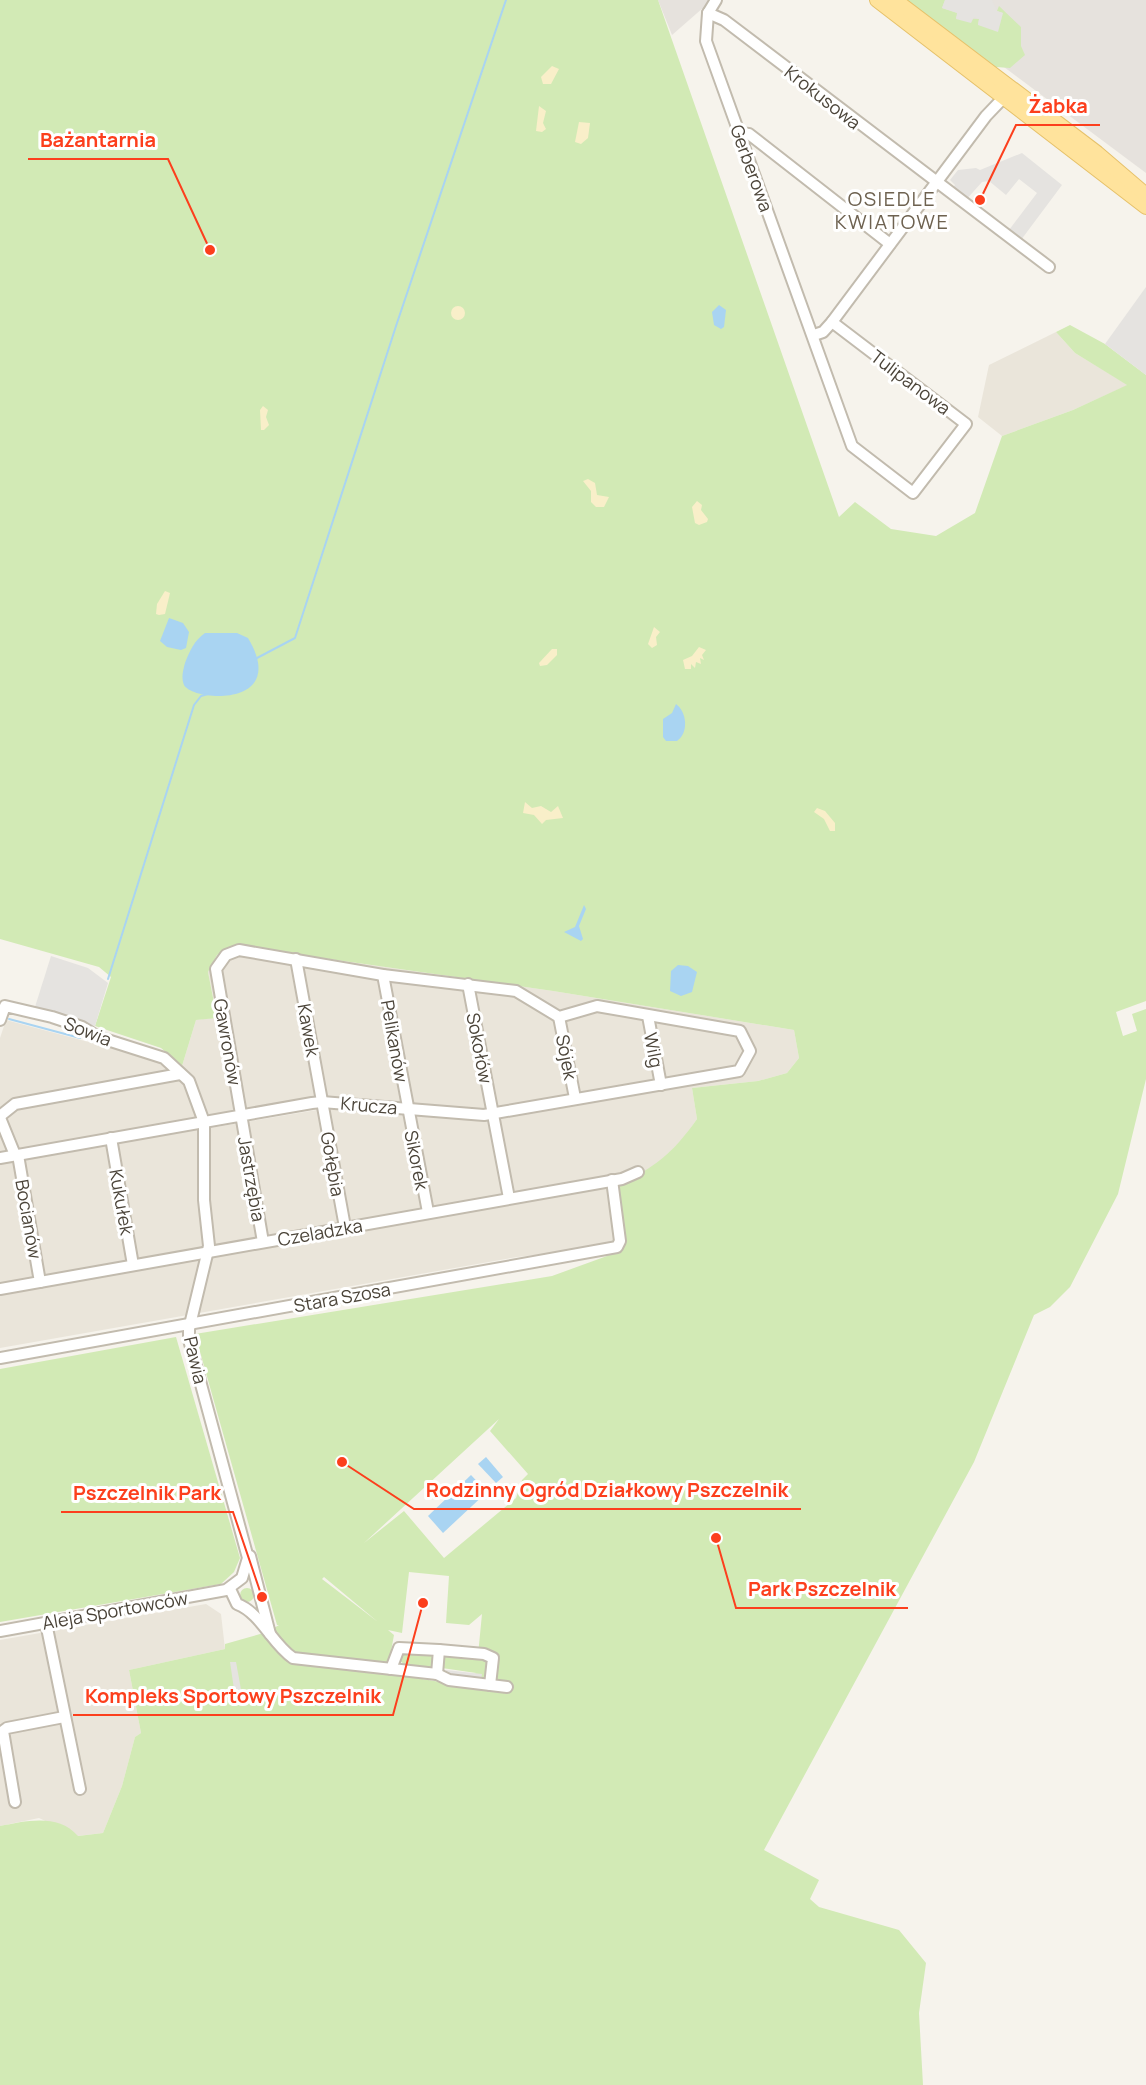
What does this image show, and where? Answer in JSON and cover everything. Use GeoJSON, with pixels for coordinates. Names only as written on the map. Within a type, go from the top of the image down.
{"type":"FeatureCollection","features":[{"type":"Feature","properties":{"kind":"main road"},"geometry":{"type":"LineString","coordinates":[[877,0],[1097,153],[1146,195]]}},
{"type":"Feature","properties":{"kind":"main road"},"geometry":{"type":"LineString","coordinates":[[895,0],[1146,207]]}},
{"type":"Feature","properties":{"kind":"street","name":"Gerberowa"},"geometry":{"type":"LineString","coordinates":[[716,0],[708,13],[706,41],[814,335]]}},
{"type":"Feature","properties":{"kind":"street","name":"Krokusowa"},"geometry":{"type":"LineString","coordinates":[[708,13],[724,20],[1049,267]]}},
{"type":"Feature","properties":{"kind":"street"},"geometry":{"type":"LineString","coordinates":[[814,335],[823,332],[832,322],[1008,93]]}},
{"type":"Feature","properties":{"kind":"street"},"geometry":{"type":"LineString","coordinates":[[739,134],[749,134],[891,244]]}},
{"type":"Feature","properties":{"kind":"street","name":"Tulipanowa"},"geometry":{"type":"LineString","coordinates":[[814,335],[852,446],[913,493],[966,424],[832,322]]}},
{"type":"Feature","properties":{"kind":"street","name":"Gawronów"},"geometry":{"type":"LineString","coordinates":[[240,1116],[216,969],[226,955],[239,950],[296,958]]}},
{"type":"Feature","properties":{"kind":"street"},"geometry":{"type":"LineString","coordinates":[[296,958],[383,975],[516,991],[559,1017],[597,1006],[648,1016]]}},
{"type":"Feature","properties":{"kind":"street","name":"Kawek"},"geometry":{"type":"LineString","coordinates":[[296,958],[322,1102]]}},
{"type":"Feature","properties":{"kind":"street","name":"Pelikanów"},"geometry":{"type":"LineString","coordinates":[[383,975],[407,1108]]}},
{"type":"Feature","properties":{"kind":"street","name":"Sokołów"},"geometry":{"type":"LineString","coordinates":[[468,984],[509,1198]]}},
{"type":"Feature","properties":{"kind":"street","name":"Sowia"},"geometry":{"type":"LineString","coordinates":[[0,1020],[5,1006],[44,1014],[82,1027],[98,1037],[164,1058],[189,1081],[204,1122]]}},
{"type":"Feature","properties":{"kind":"street","name":"Krucza"},"geometry":{"type":"LineString","coordinates":[[0,1158],[322,1102],[471,1115],[492,1113],[740,1071],[750,1051],[740,1031],[648,1016]]}},
{"type":"Feature","properties":{"kind":"street","name":"Wilg"},"geometry":{"type":"LineString","coordinates":[[648,1016],[661,1085]]}},
{"type":"Feature","properties":{"kind":"street","name":"Sójek"},"geometry":{"type":"LineString","coordinates":[[559,1017],[575,1098]]}},
{"type":"Feature","properties":{"kind":"street"},"geometry":{"type":"LineString","coordinates":[[16,1155],[0,1117],[15,1104],[180,1074]]}},
{"type":"Feature","properties":{"kind":"street","name":"Gołębia"},"geometry":{"type":"LineString","coordinates":[[322,1102],[345,1227]]}},
{"type":"Feature","properties":{"kind":"street","name":"Sikorek"},"geometry":{"type":"LineString","coordinates":[[407,1108],[428,1212]]}},
{"type":"Feature","properties":{"kind":"street","name":"Jastrzębia"},"geometry":{"type":"LineString","coordinates":[[240,1116],[263,1242]]}},
{"type":"Feature","properties":{"kind":"street","name":"Pawia"},"geometry":{"type":"LineString","coordinates":[[204,1122],[204,1200],[208,1252],[190,1324],[189,1340],[247,1550],[246,1569],[234,1586]]}},
{"type":"Feature","properties":{"kind":"street","name":"Kukułek"},"geometry":{"type":"LineString","coordinates":[[111,1138],[133,1265]]}},
{"type":"Feature","properties":{"kind":"street","name":"Bocianów"},"geometry":{"type":"LineString","coordinates":[[16,1155],[40,1282]]}},
{"type":"Feature","properties":{"kind":"street","name":"Czeladzka"},"geometry":{"type":"LineString","coordinates":[[0,1289],[612,1180],[638,1172]]}},
{"type":"Feature","properties":{"kind":"street","name":"Stara Szosa"},"geometry":{"type":"LineString","coordinates":[[0,1358],[617,1247],[620,1241],[612,1180]]}},
{"type":"Feature","properties":{"kind":"street"},"geometry":{"type":"LineString","coordinates":[[247,1550],[261,1592],[270,1634]]}},
{"type":"Feature","properties":{"kind":"street"},"geometry":{"type":"LineString","coordinates":[[251,1582],[261,1592],[254,1605],[244,1606],[237,1604],[234,1586],[251,1582]]}},
{"type":"Feature","properties":{"kind":"street","name":"Aleja Sportowców"},"geometry":{"type":"LineString","coordinates":[[0,1631],[234,1586]]}},
{"type":"Feature","properties":{"kind":"street"},"geometry":{"type":"LineString","coordinates":[[244,1606],[270,1634],[281,1650],[293,1658],[437,1674],[449,1680],[507,1687]]}},
{"type":"Feature","properties":{"kind":"street"},"geometry":{"type":"LineString","coordinates":[[46,1623],[80,1789]]}},
{"type":"Feature","properties":{"kind":"street"},"geometry":{"type":"LineString","coordinates":[[392,1669],[393,1658],[399,1648],[484,1654],[493,1658],[490,1685]]}},
{"type":"Feature","properties":{"kind":"street"},"geometry":{"type":"LineString","coordinates":[[437,1674],[439,1650]]}},
{"type":"Feature","properties":{"kind":"street"},"geometry":{"type":"LineString","coordinates":[[15,1802],[3,1731],[7,1728],[64,1717]]}},
{"type":"Feature","properties":{"kind":"shaded area"},"geometry":{"type":"Polygon","coordinates":[[[658,0],[712,0],[672,35],[658,0]]]}},
{"type":"Feature","properties":{"kind":"shaded area"},"geometry":{"type":"Polygon","coordinates":[[[920,0],[1146,0],[1146,173],[1004,67],[920,0]]]}},
{"type":"Feature","properties":{"kind":"shaded area"},"geometry":{"type":"Polygon","coordinates":[[[945,0],[992,0],[997,11],[1003,13],[998,32],[978,25],[979,19],[974,17],[971,23],[956,19],[957,13],[942,8],[945,0]]]}},
{"type":"Feature","properties":{"kind":"shaded area"},"geometry":{"type":"Polygon","coordinates":[[[1022,153],[1062,185],[1021,240],[1009,230],[1037,193],[1019,179],[1006,195],[989,181],[982,182],[965,201],[951,190],[955,185],[950,180],[958,170],[976,168],[980,170],[1022,153]]]}},
{"type":"Feature","properties":{"kind":"shaded area"},"geometry":{"type":"Polygon","coordinates":[[[1146,287],[1146,375],[1105,344],[1146,287]]]}},
{"type":"Feature","properties":{"kind":"shaded area"},"geometry":{"type":"Polygon","coordinates":[[[1056,332],[1075,353],[1128,385],[1073,410],[1002,436],[978,417],[989,365],[1056,332]]]}},
{"type":"Feature","properties":{"kind":"shaded area"},"geometry":{"type":"Polygon","coordinates":[[[239,946],[553,991],[794,1030],[799,1058],[787,1073],[758,1081],[692,1088],[697,1119],[683,1139],[656,1165],[641,1174],[625,1245],[517,1257],[0,1348],[0,1038],[6,1020],[156,1060],[185,1083],[204,1129],[323,1109],[421,1115],[320,1099],[208,1118],[199,1088],[182,1066],[196,1020],[217,1017],[208,972],[217,955],[239,946]]]}},
{"type":"Feature","properties":{"kind":"shaded area"},"geometry":{"type":"Polygon","coordinates":[[[51,956],[88,968],[108,983],[95,1026],[35,1007],[51,956]]]}},
{"type":"Feature","properties":{"kind":"shaded area"},"geometry":{"type":"Polygon","coordinates":[[[206,1604],[221,1614],[225,1649],[129,1670],[141,1733],[135,1737],[122,1786],[103,1833],[77,1836],[39,1818],[0,1826],[0,1640],[206,1604]]]}},
{"type":"Feature","properties":{"kind":"shaded area"},"geometry":{"type":"Polygon","coordinates":[[[230,1662],[236,1662],[242,1695],[235,1696],[230,1662]]]}},
{"type":"Feature","properties":{"kind":"shaded area"},"geometry":{"type":"Polygon","coordinates":[[[446,1670],[482,1674],[481,1680],[445,1676],[446,1670]]]}},
{"type":"Feature","properties":{"kind":"green space"},"geometry":{"type":"Polygon","coordinates":[[[0,0],[658,0],[839,517],[855,502],[891,529],[936,536],[975,513],[1002,436],[1073,410],[1127,385],[1075,353],[1056,332],[1070,325],[1105,344],[1146,375],[1146,1001],[1116,1012],[1123,1036],[1137,1031],[1132,1014],[1146,1009],[1146,1079],[1118,1194],[1070,1287],[1050,1307],[1034,1315],[974,1462],[764,1850],[819,1880],[810,1899],[819,1907],[899,1930],[926,1963],[919,2013],[923,2085],[0,2085],[0,1826],[41,1820],[61,1824],[78,1836],[103,1833],[122,1786],[135,1737],[141,1733],[129,1670],[225,1649],[225,1644],[267,1632],[279,1625],[277,1625],[195,1334],[552,1276],[607,1256],[625,1245],[616,1185],[641,1173],[662,1159],[688,1131],[697,1119],[692,1088],[758,1081],[787,1073],[799,1058],[794,1030],[553,991],[239,946],[217,955],[208,972],[217,1018],[196,1020],[182,1066],[161,1048],[95,1026],[111,977],[99,967],[0,939],[0,0]],[[499,1419],[364,1543],[404,1511],[444,1558],[516,1498],[522,1480],[528,1474],[490,1431],[499,1419]],[[409,1572],[402,1633],[388,1630],[394,1635],[387,1673],[452,1684],[476,1673],[442,1668],[443,1654],[478,1655],[482,1614],[469,1625],[446,1623],[449,1576],[409,1572]],[[324,1577],[322,1579],[378,1622],[324,1577]]]}},
{"type":"Feature","properties":{"kind":"green space"},"geometry":{"type":"Polygon","coordinates":[[[907,0],[945,0],[942,8],[958,13],[956,18],[979,19],[978,25],[1003,13],[997,11],[999,6],[1021,27],[1021,46],[1025,55],[1010,68],[996,67],[907,0]]]}},
{"type":"Feature","properties":{"kind":"green space"},"geometry":{"type":"Polygon","coordinates":[[[176,1337],[240,1558],[234,1572],[221,1584],[0,1622],[0,1369],[176,1337]]]}},
{"type":"Feature","properties":{"kind":"green space"},"geometry":{"type":"Polygon","coordinates":[[[244,1588],[250,1588],[254,1595],[250,1602],[244,1602],[240,1598],[240,1592],[244,1588]]]}},
{"type":"Feature","properties":{"kind":"green space"},"geometry":{"type":"Polygon","coordinates":[[[434,1652],[432,1668],[405,1665],[399,1660],[401,1653],[434,1652]]]}},
{"type":"Feature","properties":{"kind":"sand"},"geometry":{"type":"Polygon","coordinates":[[[552,66],[559,69],[551,84],[543,84],[541,77],[552,66]]]}},
{"type":"Feature","properties":{"kind":"sand"},"geometry":{"type":"Polygon","coordinates":[[[539,106],[546,111],[543,123],[546,129],[542,132],[536,131],[539,106]]]}},
{"type":"Feature","properties":{"kind":"sand"},"geometry":{"type":"Polygon","coordinates":[[[579,122],[590,123],[588,138],[581,144],[575,142],[579,122]]]}},
{"type":"Feature","properties":{"kind":"sand"},"geometry":{"type":"Polygon","coordinates":[[[455,306],[461,306],[465,313],[461,320],[455,320],[451,316],[451,310],[455,306]]]}},
{"type":"Feature","properties":{"kind":"sand"},"geometry":{"type":"Polygon","coordinates":[[[263,406],[268,410],[266,417],[269,425],[261,430],[260,410],[263,406]]]}},
{"type":"Feature","properties":{"kind":"sand"},"geometry":{"type":"Polygon","coordinates":[[[588,479],[595,483],[597,495],[609,497],[604,507],[596,507],[591,502],[591,491],[583,481],[588,479]]]}},
{"type":"Feature","properties":{"kind":"sand"},"geometry":{"type":"Polygon","coordinates":[[[697,501],[702,505],[701,510],[708,519],[707,522],[699,525],[695,523],[692,507],[697,501]]]}},
{"type":"Feature","properties":{"kind":"sand"},"geometry":{"type":"Polygon","coordinates":[[[165,591],[170,593],[165,614],[159,615],[156,614],[157,604],[165,591]]]}},
{"type":"Feature","properties":{"kind":"sand"},"geometry":{"type":"Polygon","coordinates":[[[654,627],[660,632],[656,637],[657,645],[652,648],[648,644],[654,627]]]}},
{"type":"Feature","properties":{"kind":"sand"},"geometry":{"type":"Polygon","coordinates":[[[699,647],[706,650],[702,655],[704,660],[700,658],[701,664],[696,662],[695,668],[691,664],[691,669],[685,669],[683,660],[692,656],[699,647]]]}},
{"type":"Feature","properties":{"kind":"sand"},"geometry":{"type":"Polygon","coordinates":[[[552,649],[557,649],[557,655],[547,665],[540,666],[539,663],[552,649]]]}},
{"type":"Feature","properties":{"kind":"sand"},"geometry":{"type":"Polygon","coordinates":[[[525,802],[532,808],[541,806],[551,812],[558,806],[563,818],[546,820],[542,824],[534,815],[523,813],[525,802]]]}},
{"type":"Feature","properties":{"kind":"sand"},"geometry":{"type":"Polygon","coordinates":[[[817,808],[825,811],[835,823],[835,831],[830,831],[824,819],[814,812],[817,808]]]}},
{"type":"Feature","properties":{"kind":"water"},"geometry":{"type":"Polygon","coordinates":[[[719,305],[726,310],[724,327],[721,329],[714,325],[712,312],[719,305]]]}},
{"type":"Feature","properties":{"kind":"water"},"geometry":{"type":"Polygon","coordinates":[[[169,618],[183,623],[189,632],[186,648],[181,650],[167,647],[160,641],[169,618]]]}},
{"type":"Feature","properties":{"kind":"water"},"geometry":{"type":"Polygon","coordinates":[[[205,633],[237,633],[248,638],[258,661],[257,677],[249,688],[235,694],[219,696],[191,691],[184,685],[183,674],[187,658],[195,643],[205,633]]]}},
{"type":"Feature","properties":{"kind":"water"},"geometry":{"type":"Polygon","coordinates":[[[676,704],[684,717],[685,728],[677,741],[666,741],[663,737],[663,719],[672,713],[676,704]]]}},
{"type":"Feature","properties":{"kind":"water"},"geometry":{"type":"Polygon","coordinates":[[[584,905],[586,909],[579,926],[583,939],[581,941],[564,932],[575,927],[584,905]]]}},
{"type":"Feature","properties":{"kind":"water"},"geometry":{"type":"Polygon","coordinates":[[[678,965],[688,966],[697,972],[692,992],[681,996],[670,991],[671,971],[678,965]]]}},
{"type":"Feature","properties":{"kind":"water"},"geometry":{"type":"Polygon","coordinates":[[[486,1457],[503,1477],[496,1483],[478,1464],[486,1457]]]}},
{"type":"Feature","properties":{"kind":"water"},"geometry":{"type":"Polygon","coordinates":[[[471,1475],[487,1492],[443,1533],[428,1516],[471,1475]]]}},
{"type":"Feature","properties":{"kind":"waterway"},"geometry":{"type":"LineString","coordinates":[[257,658],[295,638],[397,323],[506,0]]}},
{"type":"Feature","properties":{"kind":"waterway"},"geometry":{"type":"LineString","coordinates":[[108,979],[194,705],[201,696],[208,694]]}},
{"type":"Feature","properties":{"kind":"waterway"},"geometry":{"type":"LineString","coordinates":[[9,1019],[80,1038]]}},
{"type":"Feature","properties":{"kind":"place","name":"Żabka"},"geometry":{"type":"Point","coordinates":[980,200]}},
{"type":"Feature","properties":{"kind":"place","name":"Bażantarnia"},"geometry":{"type":"Point","coordinates":[210,250]}},
{"type":"Feature","properties":{"kind":"place","name":"Rodzinny Ogród Działkowy Pszczelnik"},"geometry":{"type":"Point","coordinates":[342,1462]}},
{"type":"Feature","properties":{"kind":"place","name":"Park Pszczelnik"},"geometry":{"type":"Point","coordinates":[716,1538]}},
{"type":"Feature","properties":{"kind":"place","name":"Pszczelnik Park"},"geometry":{"type":"Point","coordinates":[262,1597]}},
{"type":"Feature","properties":{"kind":"place","name":"Kompleks Sportowy Pszczelnik"},"geometry":{"type":"Point","coordinates":[423,1603]}},
{"type":"Feature","properties":{"kind":"district","name":"OSIEDLE KWIATOWE"},"geometry":{"type":"Point","coordinates":[892,210]}}]}
